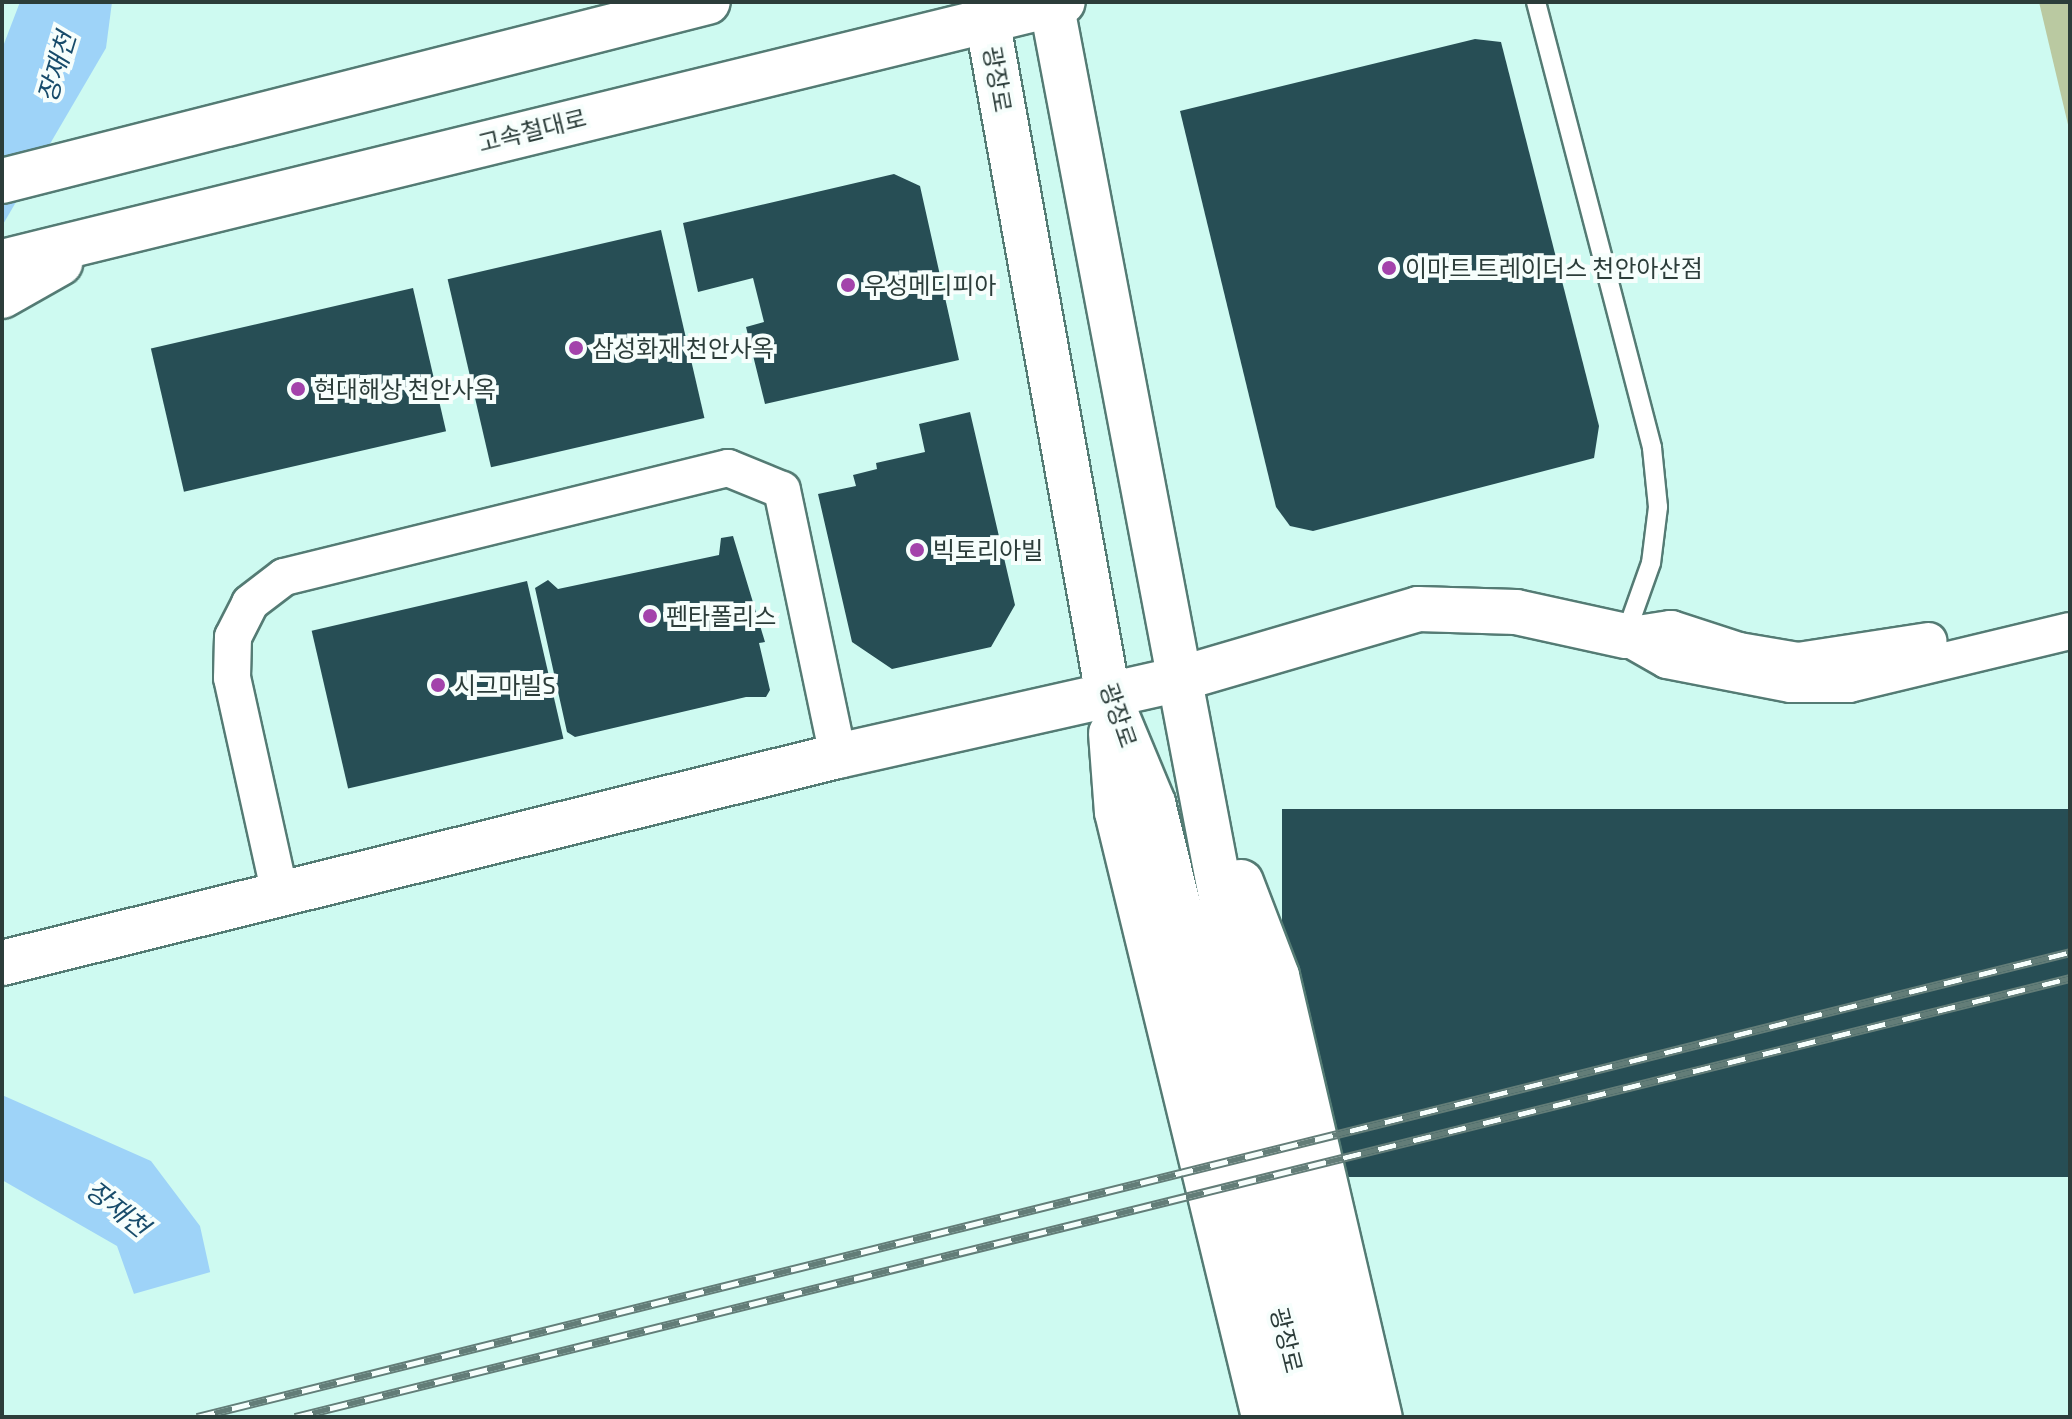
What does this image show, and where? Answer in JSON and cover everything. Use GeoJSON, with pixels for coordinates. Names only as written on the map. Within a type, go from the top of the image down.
{"type":"FeatureCollection","features":[{"type":"Feature","properties":{"kind":"main road"},"geometry":{"type":"LineString","coordinates":[[10,176],[708,2]]}},
{"type":"Feature","properties":{"kind":"main road","name":"고속철대로"},"geometry":{"type":"LineString","coordinates":[[6,272],[107,236],[985,11],[1055,3]]}},
{"type":"Feature","properties":{"kind":"main road","name":"광장로"},"geometry":{"type":"LineString","coordinates":[[1055,3],[1222,902],[1348,1417]]}},
{"type":"Feature","properties":{"kind":"main road","name":"광장로"},"geometry":{"type":"LineString","coordinates":[[985,11],[1108,695],[1153,803],[1304,1417]]}},
{"type":"Feature","properties":{"kind":"main road"},"geometry":{"type":"LineString","coordinates":[[2,963],[838,756],[1179,679],[1418,609],[1516,612],[1625,636]]}},
{"type":"Feature","properties":{"kind":"main road"},"geometry":{"type":"LineString","coordinates":[[1108,695],[1117,812],[1264,1417]]}},
{"type":"Feature","properties":{"kind":"main road"},"geometry":{"type":"LineString","coordinates":[[1200,773],[1277,976],[1380,1417]]}},
{"type":"Feature","properties":{"kind":"street"},"geometry":{"type":"LineString","coordinates":[[280,894],[232,678],[233,637],[250,603],[284,577],[728,468],[782,490],[838,756]]}},
{"type":"Feature","properties":{"kind":"street"},"geometry":{"type":"LineString","coordinates":[[1625,636],[1671,629],[1739,651],[1798,661],[1900,648],[2070,607]]}},
{"type":"Feature","properties":{"kind":"street"},"geometry":{"type":"LineString","coordinates":[[1625,636],[1667,660],[1791,684],[1849,684],[2070,631]]}},
{"type":"Feature","properties":{"kind":"lane"},"geometry":{"type":"LineString","coordinates":[[1536,2],[1652,448],[1658,507],[1651,563],[1625,636]]}},
{"type":"Feature","properties":{"kind":"green space"},"geometry":{"type":"Polygon","coordinates":[[[2039,2],[2070,2],[2070,133],[2039,2]]]}},
{"type":"Feature","properties":{"kind":"water","name":"장재천"},"geometry":{"type":"Polygon","coordinates":[[[20,2],[112,2],[106,48],[2,226],[2,49],[20,2]]]}},
{"type":"Feature","properties":{"kind":"water","name":"장재천"},"geometry":{"type":"Polygon","coordinates":[[[2,1095],[151,1161],[200,1226],[215,1294],[140,1311],[117,1246],[2,1180],[2,1095]]]}},
{"type":"Feature","properties":{"kind":"pier"},"geometry":{"type":"Polygon","coordinates":[[[214,1271],[236,1417],[152,1417],[130,1295],[214,1271]]]}},
{"type":"Feature","properties":{"kind":"building","name":"이마트 트레이더스 천안아산점"},"geometry":{"type":"Polygon","coordinates":[[[1475,39],[1501,42],[1599,426],[1594,458],[1313,531],[1290,526],[1276,507],[1180,111],[1475,39]]]}},
{"type":"Feature","properties":{"kind":"building","name":"우성메디피아"},"geometry":{"type":"Polygon","coordinates":[[[894,174],[920,186],[959,360],[765,404],[746,327],[764,322],[753,278],[698,292],[683,223],[894,174]]]}},
{"type":"Feature","properties":{"kind":"building","name":"삼성화재 천안사옥"},"geometry":{"type":"Polygon","coordinates":[[[661,230],[704,418],[491,467],[448,279],[661,230]]]}},
{"type":"Feature","properties":{"kind":"building","name":"현대해상 천안사옥"},"geometry":{"type":"Polygon","coordinates":[[[413,288],[446,431],[184,492],[151,349],[413,288]]]}},
{"type":"Feature","properties":{"kind":"building","name":"빅토리아빌"},"geometry":{"type":"Polygon","coordinates":[[[970,412],[1015,605],[991,647],[892,669],[852,642],[818,494],[856,486],[853,475],[877,469],[876,463],[925,452],[919,424],[970,412]]]}},
{"type":"Feature","properties":{"kind":"building","name":"펜타폴리스"},"geometry":{"type":"Polygon","coordinates":[[[733,536],[765,642],[759,643],[770,690],[766,697],[746,697],[575,737],[567,732],[535,588],[548,580],[558,589],[719,555],[721,538],[733,536]]]}},
{"type":"Feature","properties":{"kind":"building","name":"시그마빌S"},"geometry":{"type":"Polygon","coordinates":[[[527,581],[563,739],[348,789],[312,631],[527,581]]]}},
{"type":"Feature","properties":{"kind":"building"},"geometry":{"type":"Polygon","coordinates":[[[1282,809],[2070,809],[2070,1177],[1282,1177],[1282,809]]]}},
{"type":"Feature","properties":{"kind":"railway"},"geometry":{"type":"LineString","coordinates":[[197,1417],[2070,952]]}},
{"type":"Feature","properties":{"kind":"railway"},"geometry":{"type":"LineString","coordinates":[[295,1417],[2070,978]]}},
{"type":"Feature","properties":{"kind":"place","name":"이마트 트레이더스 천안아산점"},"geometry":{"type":"Point","coordinates":[1389,268]}},
{"type":"Feature","properties":{"kind":"place","name":"우성메디피아"},"geometry":{"type":"Point","coordinates":[848,285]}},
{"type":"Feature","properties":{"kind":"place","name":"삼성화재 천안사옥"},"geometry":{"type":"Point","coordinates":[576,348]}},
{"type":"Feature","properties":{"kind":"place","name":"현대해상 천안사옥"},"geometry":{"type":"Point","coordinates":[298,389]}},
{"type":"Feature","properties":{"kind":"place","name":"빅토리아빌"},"geometry":{"type":"Point","coordinates":[917,550]}},
{"type":"Feature","properties":{"kind":"place","name":"펜타폴리스"},"geometry":{"type":"Point","coordinates":[650,616]}},
{"type":"Feature","properties":{"kind":"place","name":"시그마빌S"},"geometry":{"type":"Point","coordinates":[438,685]}}]}
